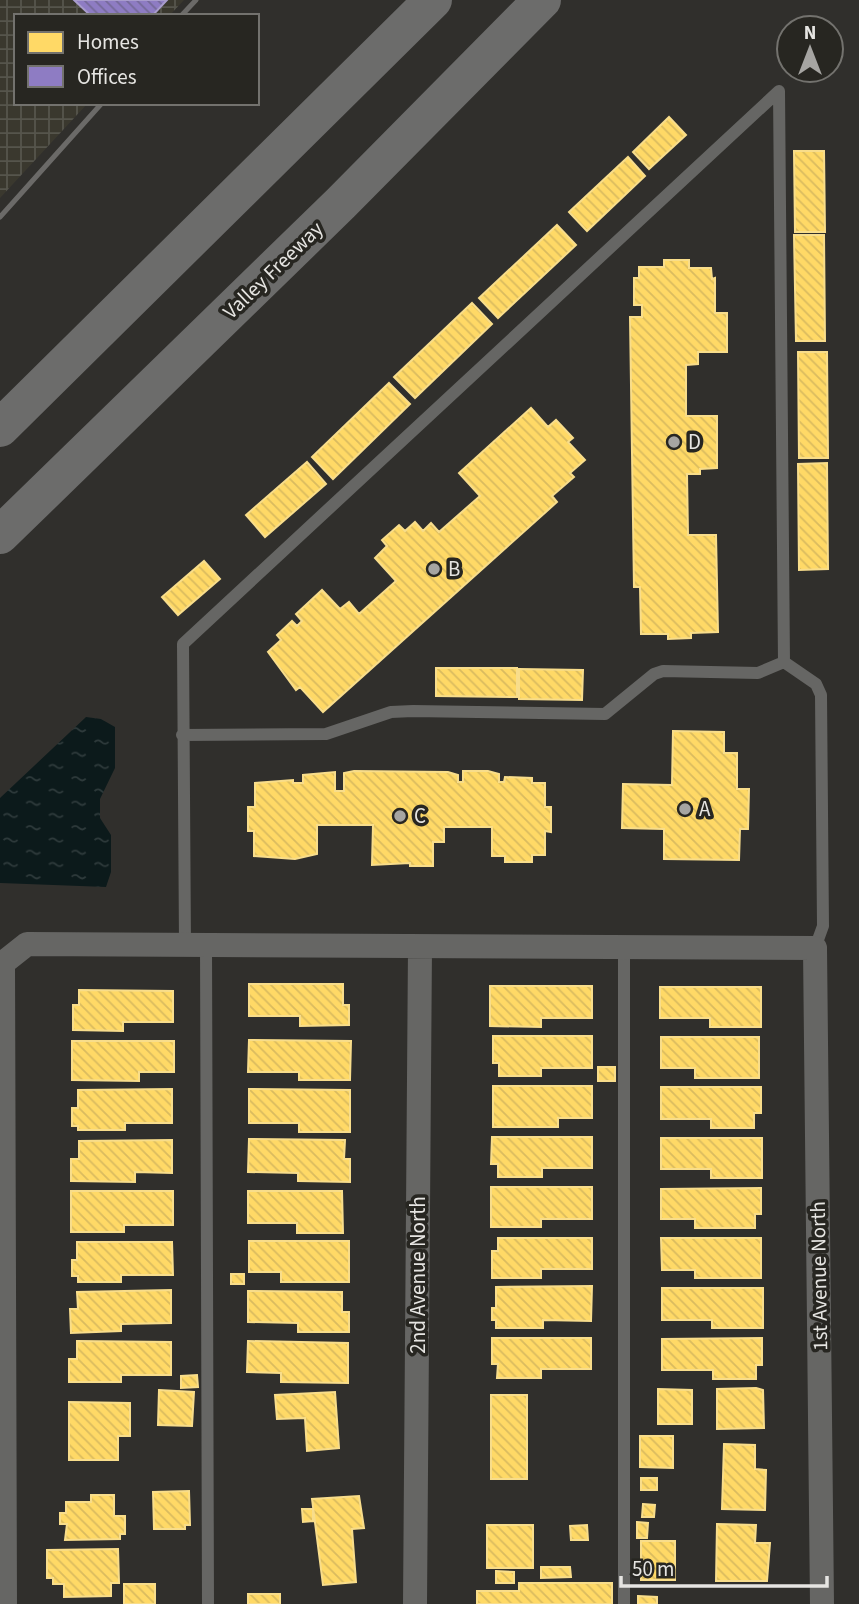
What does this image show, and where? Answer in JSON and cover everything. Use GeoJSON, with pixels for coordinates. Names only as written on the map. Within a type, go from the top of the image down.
{"type":"FeatureCollection","features":[{"type":"Feature","properties":{"kind":"highway"},"geometry":{"type":"LineString","coordinates":[[0,428],[433,0]]}},
{"type":"Feature","properties":{"kind":"highway","name":"Valley Freeway"},"geometry":{"type":"LineString","coordinates":[[0,535],[341,203],[542,0]]}},
{"type":"Feature","properties":{"kind":"street"},"geometry":{"type":"LineString","coordinates":[[5,1604],[4,963],[27,944],[815,948]]}},
{"type":"Feature","properties":{"kind":"street","name":"2nd Avenue North"},"geometry":{"type":"LineString","coordinates":[[415,1604],[420,947]]}},
{"type":"Feature","properties":{"kind":"street","name":"1st Avenue North"},"geometry":{"type":"LineString","coordinates":[[815,948],[822,1604]]}},
{"type":"Feature","properties":{"kind":"lane"},"geometry":{"type":"LineString","coordinates":[[208,1604],[195,945],[182,735],[183,644],[779,91],[784,662]]}},
{"type":"Feature","properties":{"kind":"lane"},"geometry":{"type":"LineString","coordinates":[[182,735],[326,734],[391,712],[605,714],[654,674],[663,671],[758,673],[784,662]]}},
{"type":"Feature","properties":{"kind":"lane"},"geometry":{"type":"LineString","coordinates":[[784,662],[816,684],[821,695],[823,926],[815,948]]}},
{"type":"Feature","properties":{"kind":"lane"},"geometry":{"type":"LineString","coordinates":[[624,946],[624,1604]]}},
{"type":"Feature","properties":{"kind":"shaded area"},"geometry":{"type":"Polygon","coordinates":[[[0,0],[184,0],[171,14],[14,14],[14,105],[86,105],[0,198],[0,0]]]}},
{"type":"Feature","properties":{"kind":"water"},"geometry":{"type":"Polygon","coordinates":[[[86,717],[101,719],[115,727],[115,768],[100,799],[100,818],[111,835],[111,872],[106,887],[0,883],[0,798],[86,717]]]}},
{"type":"Feature","properties":{"kind":"building: Homes"},"geometry":{"type":"Polygon","coordinates":[[[669,117],[686,135],[649,169],[633,152],[669,117]]]}},
{"type":"Feature","properties":{"kind":"building: Homes"},"geometry":{"type":"Polygon","coordinates":[[[794,151],[824,151],[825,232],[795,232],[794,151]]]}},
{"type":"Feature","properties":{"kind":"building: Homes"},"geometry":{"type":"Polygon","coordinates":[[[628,157],[645,176],[587,231],[569,212],[628,157]]]}},
{"type":"Feature","properties":{"kind":"building: Homes"},"geometry":{"type":"Polygon","coordinates":[[[557,225],[576,245],[498,318],[479,298],[557,225]]]}},
{"type":"Feature","properties":{"kind":"building: Homes"},"geometry":{"type":"Polygon","coordinates":[[[794,235],[824,235],[825,341],[796,341],[794,235]]]}},
{"type":"Feature","properties":{"kind":"building: Homes","name":"D"},"geometry":{"type":"Polygon","coordinates":[[[664,260],[689,260],[689,268],[711,268],[712,279],[715,278],[715,313],[727,313],[727,352],[698,352],[698,364],[686,365],[686,416],[717,416],[717,468],[700,469],[700,474],[687,474],[688,535],[716,535],[718,632],[691,633],[691,638],[668,639],[668,634],[641,634],[640,587],[634,587],[630,317],[642,317],[642,305],[634,305],[634,278],[639,278],[639,267],[664,267],[664,260]]]}},
{"type":"Feature","properties":{"kind":"building: Homes"},"geometry":{"type":"Polygon","coordinates":[[[472,303],[492,324],[415,398],[394,377],[472,303]]]}},
{"type":"Feature","properties":{"kind":"building: Homes"},"geometry":{"type":"Polygon","coordinates":[[[798,352],[827,352],[828,458],[799,458],[798,352]]]}},
{"type":"Feature","properties":{"kind":"building: Homes"},"geometry":{"type":"Polygon","coordinates":[[[389,383],[410,404],[333,479],[312,457],[389,383]]]}},
{"type":"Feature","properties":{"kind":"building: Homes","name":"B"},"geometry":{"type":"Polygon","coordinates":[[[531,408],[548,427],[556,420],[573,438],[568,442],[585,460],[570,473],[574,477],[552,496],[557,502],[323,712],[300,687],[296,690],[268,652],[281,640],[277,635],[292,621],[297,626],[302,621],[296,614],[322,590],[340,609],[349,602],[359,614],[396,581],[375,558],[387,546],[382,540],[399,525],[405,531],[415,522],[423,531],[431,523],[439,532],[480,496],[459,473],[531,408]]]}},
{"type":"Feature","properties":{"kind":"building: Homes"},"geometry":{"type":"Polygon","coordinates":[[[307,462],[326,484],[265,537],[246,515],[307,462]]]}},
{"type":"Feature","properties":{"kind":"building: Homes"},"geometry":{"type":"Polygon","coordinates":[[[827,463],[828,569],[799,570],[798,464],[827,463]]]}},
{"type":"Feature","properties":{"kind":"building: Homes"},"geometry":{"type":"Polygon","coordinates":[[[204,561],[220,579],[178,615],[162,597],[204,561]]]}},
{"type":"Feature","properties":{"kind":"building: Homes"},"geometry":{"type":"Polygon","coordinates":[[[436,668],[517,668],[517,697],[436,696],[436,668]]]}},
{"type":"Feature","properties":{"kind":"building: Homes"},"geometry":{"type":"Polygon","coordinates":[[[519,669],[583,670],[582,700],[519,699],[519,669]]]}},
{"type":"Feature","properties":{"kind":"building: Homes","name":"A"},"geometry":{"type":"Polygon","coordinates":[[[673,731],[724,732],[724,753],[737,753],[737,789],[749,789],[748,829],[740,829],[739,860],[664,859],[664,829],[622,828],[623,784],[672,785],[673,731]]]}},
{"type":"Feature","properties":{"kind":"building: Homes","name":"C"},"geometry":{"type":"Polygon","coordinates":[[[463,771],[488,771],[499,774],[499,782],[504,782],[505,777],[532,778],[532,783],[545,783],[545,807],[551,807],[551,832],[545,831],[545,855],[532,855],[532,862],[505,862],[505,856],[492,856],[492,827],[444,827],[444,842],[433,842],[433,866],[410,866],[410,863],[372,865],[373,825],[317,825],[317,854],[295,859],[254,856],[254,831],[248,831],[248,807],[255,807],[255,783],[293,780],[293,783],[303,783],[303,775],[335,772],[335,791],[344,791],[344,773],[448,772],[458,775],[458,782],[463,782],[463,771]]]}},
{"type":"Feature","properties":{"kind":"building: Homes"},"geometry":{"type":"Polygon","coordinates":[[[249,984],[343,984],[343,1005],[349,1005],[349,1025],[300,1026],[300,1016],[249,1016],[249,984]]]}},
{"type":"Feature","properties":{"kind":"building: Homes"},"geometry":{"type":"Polygon","coordinates":[[[490,986],[592,986],[592,1018],[541,1018],[541,1027],[490,1026],[490,986]]]}},
{"type":"Feature","properties":{"kind":"building: Homes"},"geometry":{"type":"Polygon","coordinates":[[[660,987],[761,987],[761,1027],[710,1027],[710,1018],[660,1018],[660,987]]]}},
{"type":"Feature","properties":{"kind":"building: Homes"},"geometry":{"type":"Polygon","coordinates":[[[79,990],[173,991],[173,1022],[123,1022],[123,1031],[73,1030],[73,1005],[79,1005],[79,990]]]}},
{"type":"Feature","properties":{"kind":"building: Homes"},"geometry":{"type":"Polygon","coordinates":[[[493,1036],[592,1036],[592,1068],[541,1068],[541,1076],[499,1076],[499,1063],[493,1063],[493,1036]]]}},
{"type":"Feature","properties":{"kind":"building: Homes"},"geometry":{"type":"Polygon","coordinates":[[[661,1037],[759,1037],[759,1078],[695,1078],[695,1068],[661,1068],[661,1037]]]}},
{"type":"Feature","properties":{"kind":"building: Homes"},"geometry":{"type":"Polygon","coordinates":[[[249,1040],[351,1041],[350,1080],[299,1080],[299,1072],[248,1072],[249,1040]]]}},
{"type":"Feature","properties":{"kind":"building: Homes"},"geometry":{"type":"Polygon","coordinates":[[[72,1041],[174,1041],[174,1072],[139,1072],[139,1081],[72,1080],[72,1041]]]}},
{"type":"Feature","properties":{"kind":"building: Homes"},"geometry":{"type":"Polygon","coordinates":[[[598,1067],[615,1067],[615,1081],[598,1081],[598,1067]]]}},
{"type":"Feature","properties":{"kind":"building: Homes"},"geometry":{"type":"Polygon","coordinates":[[[493,1086],[592,1086],[592,1118],[558,1118],[558,1127],[493,1127],[493,1086]]]}},
{"type":"Feature","properties":{"kind":"building: Homes"},"geometry":{"type":"Polygon","coordinates":[[[661,1087],[761,1087],[761,1113],[754,1113],[754,1128],[711,1128],[711,1119],[661,1119],[661,1087]]]}},
{"type":"Feature","properties":{"kind":"building: Homes"},"geometry":{"type":"Polygon","coordinates":[[[172,1089],[172,1123],[125,1123],[125,1130],[78,1130],[78,1126],[72,1126],[72,1108],[78,1108],[78,1090],[172,1089]]]}},
{"type":"Feature","properties":{"kind":"building: Homes"},"geometry":{"type":"Polygon","coordinates":[[[249,1089],[350,1090],[350,1132],[299,1132],[299,1123],[249,1123],[249,1089]]]}},
{"type":"Feature","properties":{"kind":"building: Homes"},"geometry":{"type":"Polygon","coordinates":[[[492,1137],[592,1137],[592,1168],[542,1168],[542,1177],[498,1177],[498,1164],[491,1164],[492,1137]]]}},
{"type":"Feature","properties":{"kind":"building: Homes"},"geometry":{"type":"Polygon","coordinates":[[[661,1138],[762,1138],[762,1178],[711,1178],[711,1169],[661,1169],[661,1138]]]}},
{"type":"Feature","properties":{"kind":"building: Homes"},"geometry":{"type":"Polygon","coordinates":[[[249,1139],[345,1140],[344,1159],[350,1159],[350,1182],[298,1181],[298,1173],[248,1172],[249,1139]]]}},
{"type":"Feature","properties":{"kind":"building: Homes"},"geometry":{"type":"Polygon","coordinates":[[[172,1140],[172,1173],[135,1172],[135,1182],[71,1181],[71,1159],[79,1159],[79,1141],[172,1140]]]}},
{"type":"Feature","properties":{"kind":"building: Homes"},"geometry":{"type":"Polygon","coordinates":[[[491,1187],[592,1187],[592,1219],[541,1219],[541,1227],[491,1227],[491,1187]]]}},
{"type":"Feature","properties":{"kind":"building: Homes"},"geometry":{"type":"Polygon","coordinates":[[[761,1188],[761,1214],[755,1214],[755,1228],[695,1228],[695,1219],[661,1219],[661,1189],[761,1188]]]}},
{"type":"Feature","properties":{"kind":"building: Homes"},"geometry":{"type":"Polygon","coordinates":[[[71,1191],[173,1191],[173,1225],[124,1225],[124,1232],[71,1232],[71,1191]]]}},
{"type":"Feature","properties":{"kind":"building: Homes"},"geometry":{"type":"Polygon","coordinates":[[[248,1191],[342,1191],[343,1233],[297,1233],[297,1223],[248,1223],[248,1191]]]}},
{"type":"Feature","properties":{"kind":"building: Homes"},"geometry":{"type":"Polygon","coordinates":[[[498,1238],[592,1238],[592,1269],[541,1269],[541,1278],[492,1278],[492,1251],[498,1251],[498,1238]]]}},
{"type":"Feature","properties":{"kind":"building: Homes"},"geometry":{"type":"Polygon","coordinates":[[[661,1238],[761,1238],[761,1278],[695,1278],[695,1270],[662,1270],[661,1238]]]}},
{"type":"Feature","properties":{"kind":"building: Homes"},"geometry":{"type":"Polygon","coordinates":[[[249,1241],[349,1241],[349,1282],[281,1282],[281,1272],[249,1272],[249,1241]]]}},
{"type":"Feature","properties":{"kind":"building: Homes"},"geometry":{"type":"Polygon","coordinates":[[[77,1242],[172,1242],[173,1275],[121,1275],[121,1282],[78,1282],[78,1276],[72,1276],[72,1260],[77,1260],[77,1242]]]}},
{"type":"Feature","properties":{"kind":"building: Homes"},"geometry":{"type":"Polygon","coordinates":[[[231,1274],[244,1274],[244,1284],[231,1284],[231,1274]]]}},
{"type":"Feature","properties":{"kind":"building: Homes"},"geometry":{"type":"Polygon","coordinates":[[[592,1286],[591,1321],[543,1320],[543,1328],[496,1328],[496,1320],[492,1320],[492,1308],[496,1308],[496,1287],[592,1286]]]}},
{"type":"Feature","properties":{"kind":"building: Homes"},"geometry":{"type":"Polygon","coordinates":[[[662,1288],[763,1288],[763,1328],[712,1328],[712,1320],[662,1320],[662,1288]]]}},
{"type":"Feature","properties":{"kind":"building: Homes"},"geometry":{"type":"Polygon","coordinates":[[[171,1290],[171,1323],[121,1324],[121,1331],[71,1333],[70,1309],[78,1309],[77,1292],[171,1290]]]}},
{"type":"Feature","properties":{"kind":"building: Homes"},"geometry":{"type":"Polygon","coordinates":[[[248,1291],[342,1292],[342,1312],[349,1312],[349,1332],[298,1332],[298,1323],[248,1322],[248,1291]]]}},
{"type":"Feature","properties":{"kind":"building: Homes"},"geometry":{"type":"Polygon","coordinates":[[[492,1338],[591,1338],[591,1369],[541,1369],[541,1378],[497,1378],[498,1364],[492,1364],[492,1338]]]}},
{"type":"Feature","properties":{"kind":"building: Homes"},"geometry":{"type":"Polygon","coordinates":[[[762,1338],[762,1365],[756,1365],[756,1379],[713,1379],[713,1370],[662,1370],[662,1339],[762,1338]]]}},
{"type":"Feature","properties":{"kind":"building: Homes"},"geometry":{"type":"Polygon","coordinates":[[[77,1341],[171,1342],[171,1375],[121,1375],[121,1382],[69,1382],[69,1359],[77,1359],[77,1341]]]}},
{"type":"Feature","properties":{"kind":"building: Homes"},"geometry":{"type":"Polygon","coordinates":[[[248,1341],[348,1343],[348,1383],[281,1382],[281,1373],[247,1372],[248,1341]]]}},
{"type":"Feature","properties":{"kind":"building: Homes"},"geometry":{"type":"Polygon","coordinates":[[[197,1375],[198,1387],[181,1388],[181,1376],[197,1375]]]}},
{"type":"Feature","properties":{"kind":"building: Homes"},"geometry":{"type":"Polygon","coordinates":[[[658,1389],[692,1390],[692,1424],[658,1424],[658,1389]]]}},
{"type":"Feature","properties":{"kind":"building: Homes"},"geometry":{"type":"Polygon","coordinates":[[[717,1389],[763,1390],[764,1428],[717,1429],[717,1389]]]}},
{"type":"Feature","properties":{"kind":"building: Homes"},"geometry":{"type":"Polygon","coordinates":[[[159,1390],[194,1392],[192,1426],[158,1425],[159,1390]]]}},
{"type":"Feature","properties":{"kind":"building: Homes"},"geometry":{"type":"Polygon","coordinates":[[[335,1392],[339,1448],[307,1451],[305,1418],[277,1419],[275,1395],[335,1392]]]}},
{"type":"Feature","properties":{"kind":"building: Homes"},"geometry":{"type":"Polygon","coordinates":[[[491,1395],[527,1395],[527,1479],[491,1479],[491,1395]]]}},
{"type":"Feature","properties":{"kind":"building: Homes"},"geometry":{"type":"Polygon","coordinates":[[[69,1402],[130,1403],[130,1436],[118,1436],[118,1460],[69,1460],[69,1402]]]}},
{"type":"Feature","properties":{"kind":"building: Homes"},"geometry":{"type":"Polygon","coordinates":[[[640,1436],[673,1436],[673,1468],[640,1467],[640,1436]]]}},
{"type":"Feature","properties":{"kind":"building: Homes"},"geometry":{"type":"Polygon","coordinates":[[[724,1444],[755,1445],[755,1469],[766,1470],[765,1510],[722,1509],[724,1444]]]}},
{"type":"Feature","properties":{"kind":"building: Homes"},"geometry":{"type":"Polygon","coordinates":[[[641,1478],[657,1478],[657,1490],[641,1490],[641,1478]]]}},
{"type":"Feature","properties":{"kind":"building: Homes"},"geometry":{"type":"Polygon","coordinates":[[[189,1491],[190,1525],[185,1525],[185,1529],[154,1529],[153,1492],[189,1491]]]}},
{"type":"Feature","properties":{"kind":"building: Homes"},"geometry":{"type":"Polygon","coordinates":[[[91,1495],[114,1495],[114,1516],[125,1516],[125,1534],[120,1534],[120,1539],[65,1540],[67,1524],[60,1524],[60,1513],[66,1513],[66,1502],[91,1502],[91,1495]]]}},
{"type":"Feature","properties":{"kind":"building: Homes"},"geometry":{"type":"Polygon","coordinates":[[[359,1496],[364,1528],[352,1529],[356,1582],[323,1585],[312,1499],[359,1496]]]}},
{"type":"Feature","properties":{"kind":"building: Homes"},"geometry":{"type":"Polygon","coordinates":[[[643,1504],[655,1505],[654,1517],[642,1517],[643,1504]]]}},
{"type":"Feature","properties":{"kind":"building: Homes"},"geometry":{"type":"Polygon","coordinates":[[[302,1509],[313,1509],[313,1521],[303,1522],[302,1509]]]}},
{"type":"Feature","properties":{"kind":"building: Homes"},"geometry":{"type":"Polygon","coordinates":[[[637,1522],[648,1523],[647,1538],[637,1538],[637,1522]]]}},
{"type":"Feature","properties":{"kind":"building: Homes"},"geometry":{"type":"Polygon","coordinates":[[[717,1524],[756,1525],[755,1543],[770,1543],[767,1581],[716,1581],[717,1524]]]}},
{"type":"Feature","properties":{"kind":"building: Homes"},"geometry":{"type":"Polygon","coordinates":[[[487,1525],[533,1525],[533,1568],[487,1568],[487,1525]]]}},
{"type":"Feature","properties":{"kind":"building: Homes"},"geometry":{"type":"Polygon","coordinates":[[[587,1525],[588,1540],[571,1540],[570,1526],[587,1525]]]}},
{"type":"Feature","properties":{"kind":"building: Homes"},"geometry":{"type":"Polygon","coordinates":[[[641,1541],[675,1541],[675,1580],[641,1580],[641,1541]]]}},
{"type":"Feature","properties":{"kind":"building: Homes"},"geometry":{"type":"Polygon","coordinates":[[[118,1549],[119,1583],[111,1583],[111,1596],[64,1597],[64,1584],[53,1584],[53,1578],[47,1578],[47,1550],[118,1549]]]}},
{"type":"Feature","properties":{"kind":"building: Homes"},"geometry":{"type":"Polygon","coordinates":[[[541,1567],[570,1567],[571,1577],[541,1578],[541,1567]]]}},
{"type":"Feature","properties":{"kind":"building: Homes"},"geometry":{"type":"Polygon","coordinates":[[[496,1571],[514,1572],[514,1583],[496,1583],[496,1571]]]}},
{"type":"Feature","properties":{"kind":"building: Homes"},"geometry":{"type":"Polygon","coordinates":[[[519,1583],[612,1583],[612,1604],[477,1604],[477,1591],[519,1591],[519,1583]]]}},
{"type":"Feature","properties":{"kind":"building: Homes"},"geometry":{"type":"Polygon","coordinates":[[[124,1584],[155,1584],[155,1604],[124,1604],[124,1584]]]}},
{"type":"Feature","properties":{"kind":"building: Homes"},"geometry":{"type":"Polygon","coordinates":[[[248,1594],[280,1594],[280,1604],[248,1604],[248,1594]]]}},
{"type":"Feature","properties":{"kind":"building: Homes"},"geometry":{"type":"Polygon","coordinates":[[[638,1596],[657,1597],[657,1604],[638,1604],[638,1596]]]}},
{"type":"Feature","properties":{"kind":"building: Offices"},"geometry":{"type":"Polygon","coordinates":[[[74,0],[167,0],[154,14],[89,14],[74,0]]]}},
{"type":"Feature","properties":{"kind":"railway"},"geometry":{"type":"LineString","coordinates":[[183,14],[196,0]]}},
{"type":"Feature","properties":{"kind":"railway"},"geometry":{"type":"LineString","coordinates":[[0,217],[100,105]]}},
{"type":"Feature","properties":{"kind":"place","name":"D"},"geometry":{"type":"Point","coordinates":[674,442]}},
{"type":"Feature","properties":{"kind":"place","name":"B"},"geometry":{"type":"Point","coordinates":[434,569]}},
{"type":"Feature","properties":{"kind":"place","name":"A"},"geometry":{"type":"Point","coordinates":[685,809]}},
{"type":"Feature","properties":{"kind":"place","name":"C"},"geometry":{"type":"Point","coordinates":[400,816]}}]}
